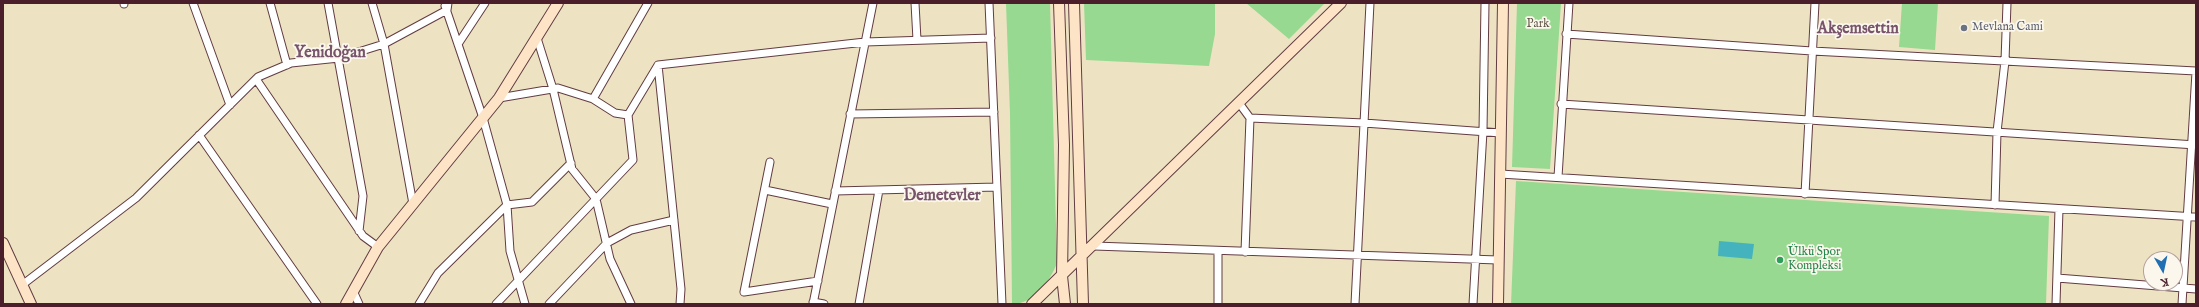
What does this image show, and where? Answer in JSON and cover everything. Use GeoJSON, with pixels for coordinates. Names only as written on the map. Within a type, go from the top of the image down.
{"type":"FeatureCollection","features":[{"type":"Feature","properties":{"kind":"street"},"geometry":{"type":"LineString","coordinates":[[193,3],[230,105]]}},
{"type":"Feature","properties":{"kind":"street"},"geometry":{"type":"LineString","coordinates":[[270,3],[287,65]]}},
{"type":"Feature","properties":{"kind":"street"},"geometry":{"type":"LineString","coordinates":[[328,3],[363,196],[360,230]]}},
{"type":"Feature","properties":{"kind":"street"},"geometry":{"type":"LineString","coordinates":[[372,3],[384,44],[414,204]]}},
{"type":"Feature","properties":{"kind":"street"},"geometry":{"type":"LineString","coordinates":[[458,44],[485,3]]}},
{"type":"Feature","properties":{"kind":"street"},"geometry":{"type":"LineString","coordinates":[[346,304],[354,293],[378,247],[499,98],[558,3]]}},
{"type":"Feature","properties":{"kind":"street"},"geometry":{"type":"LineString","coordinates":[[593,99],[648,3]]}},
{"type":"Feature","properties":{"kind":"street"},"geometry":{"type":"LineString","coordinates":[[824,304],[813,303],[873,3]]}},
{"type":"Feature","properties":{"kind":"street"},"geometry":{"type":"LineString","coordinates":[[915,3],[917,40]]}},
{"type":"Feature","properties":{"kind":"street"},"geometry":{"type":"LineString","coordinates":[[989,3],[1002,304]]}},
{"type":"Feature","properties":{"kind":"street"},"geometry":{"type":"LineString","coordinates":[[1059,3],[1064,145],[1062,276],[1065,304]]}},
{"type":"Feature","properties":{"kind":"street"},"geometry":{"type":"LineString","coordinates":[[1074,3],[1083,304]]}},
{"type":"Feature","properties":{"kind":"street"},"geometry":{"type":"LineString","coordinates":[[1032,304],[1094,246],[1341,3]]}},
{"type":"Feature","properties":{"kind":"street"},"geometry":{"type":"LineString","coordinates":[[1355,304],[1359,256],[1370,3]]}},
{"type":"Feature","properties":{"kind":"street"},"geometry":{"type":"LineString","coordinates":[[1473,304],[1483,131],[1485,3]]}},
{"type":"Feature","properties":{"kind":"street"},"geometry":{"type":"LineString","coordinates":[[1498,304],[1503,3]]}},
{"type":"Feature","properties":{"kind":"street"},"geometry":{"type":"LineString","coordinates":[[1558,177],[1561,104],[1569,3]]}},
{"type":"Feature","properties":{"kind":"street"},"geometry":{"type":"LineString","coordinates":[[1805,194],[1807,120],[1815,3]]}},
{"type":"Feature","properties":{"kind":"street"},"geometry":{"type":"LineString","coordinates":[[1995,205],[1997,132],[2005,62],[2007,3]]}},
{"type":"Feature","properties":{"kind":"street"},"geometry":{"type":"LineString","coordinates":[[22,285],[136,198],[256,79],[287,65],[339,58],[384,44],[446,5],[483,118],[508,205],[510,251],[524,304]]}},
{"type":"Feature","properties":{"kind":"street"},"geometry":{"type":"LineString","coordinates":[[1566,34],[1812,51],[2196,72],[2194,145],[2187,216],[2183,288],[2196,289]]}},
{"type":"Feature","properties":{"kind":"street"},"geometry":{"type":"LineString","coordinates":[[536,38],[553,89],[572,169],[596,198],[610,259],[631,304]]}},
{"type":"Feature","properties":{"kind":"street"},"geometry":{"type":"LineString","coordinates":[[658,66],[865,42],[991,38]]}},
{"type":"Feature","properties":{"kind":"street"},"geometry":{"type":"LineString","coordinates":[[496,304],[633,160],[628,115],[658,66]]}},
{"type":"Feature","properties":{"kind":"street"},"geometry":{"type":"LineString","coordinates":[[658,66],[681,289],[680,304]]}},
{"type":"Feature","properties":{"kind":"street"},"geometry":{"type":"LineString","coordinates":[[256,79],[363,236],[378,247]]}},
{"type":"Feature","properties":{"kind":"street"},"geometry":{"type":"LineString","coordinates":[[499,98],[558,88],[593,99],[615,113],[628,115]]}},
{"type":"Feature","properties":{"kind":"street"},"geometry":{"type":"LineString","coordinates":[[1239,103],[1250,118],[1245,252]]}},
{"type":"Feature","properties":{"kind":"street"},"geometry":{"type":"LineString","coordinates":[[1561,104],[2194,145]]}},
{"type":"Feature","properties":{"kind":"street"},"geometry":{"type":"LineString","coordinates":[[850,114],[994,112]]}},
{"type":"Feature","properties":{"kind":"street"},"geometry":{"type":"LineString","coordinates":[[1250,118],[1364,123],[1501,133]]}},
{"type":"Feature","properties":{"kind":"street"},"geometry":{"type":"LineString","coordinates":[[199,135],[317,304]]}},
{"type":"Feature","properties":{"kind":"street"},"geometry":{"type":"LineString","coordinates":[[770,162],[744,292],[818,281]]}},
{"type":"Feature","properties":{"kind":"street"},"geometry":{"type":"LineString","coordinates":[[420,304],[438,272],[508,205],[532,202],[571,163]]}},
{"type":"Feature","properties":{"kind":"street"},"geometry":{"type":"LineString","coordinates":[[1500,174],[2196,217]]}},
{"type":"Feature","properties":{"kind":"street"},"geometry":{"type":"LineString","coordinates":[[835,191],[997,187]]}},
{"type":"Feature","properties":{"kind":"street"},"geometry":{"type":"LineString","coordinates":[[764,190],[832,204]]}},
{"type":"Feature","properties":{"kind":"street"},"geometry":{"type":"LineString","coordinates":[[859,304],[879,190]]}},
{"type":"Feature","properties":{"kind":"street"},"geometry":{"type":"LineString","coordinates":[[2056,304],[2058,209]]}},
{"type":"Feature","properties":{"kind":"street"},"geometry":{"type":"LineString","coordinates":[[549,304],[607,244],[631,230],[674,220]]}},
{"type":"Feature","properties":{"kind":"street"},"geometry":{"type":"LineString","coordinates":[[3,243],[31,304]]}},
{"type":"Feature","properties":{"kind":"street"},"geometry":{"type":"LineString","coordinates":[[1094,246],[1498,260]]}},
{"type":"Feature","properties":{"kind":"street"},"geometry":{"type":"LineString","coordinates":[[1218,251],[1218,304]]}},
{"type":"Feature","properties":{"kind":"street"},"geometry":{"type":"LineString","coordinates":[[2056,278],[2143,285]]}},
{"type":"Feature","properties":{"kind":"street"},"geometry":{"type":"LineString","coordinates":[[2182,304],[2183,291]]}},
{"type":"Feature","properties":{"kind":"street"},"geometry":{"type":"LineString","coordinates":[[354,293],[360,304]]}},
{"type":"Feature","properties":{"kind":"green space"},"geometry":{"type":"Polygon","coordinates":[[[1006,3],[1050,3],[1057,263],[1050,277],[1034,296],[1020,303],[1012,304],[1010,114],[1006,3]]]}},
{"type":"Feature","properties":{"kind":"green space"},"geometry":{"type":"Polygon","coordinates":[[[1084,3],[1215,3],[1215,34],[1209,66],[1086,60],[1084,3]]]}},
{"type":"Feature","properties":{"kind":"green space"},"geometry":{"type":"Polygon","coordinates":[[[1246,3],[1325,3],[1289,39],[1246,3]]]}},
{"type":"Feature","properties":{"kind":"green space","name":"Park"},"geometry":{"type":"Polygon","coordinates":[[[1517,3],[1561,3],[1550,169],[1512,167],[1517,3]]]}},
{"type":"Feature","properties":{"kind":"green space"},"geometry":{"type":"Polygon","coordinates":[[[1902,3],[1938,3],[1935,50],[1899,47],[1902,3]]]}},
{"type":"Feature","properties":{"kind":"green space","name":"Ülkü Spor Kompleksi"},"geometry":{"type":"Polygon","coordinates":[[[1516,181],[2049,216],[2046,304],[1511,304],[1516,181]]]}},
{"type":"Feature","properties":{"kind":"water"},"geometry":{"type":"Polygon","coordinates":[[[1719,241],[1754,244],[1752,259],[1718,256],[1719,241]]]}},
{"type":"Feature","properties":{"kind":"place","name":"Mevlana Cami"},"geometry":{"type":"Point","coordinates":[1964,28]}},
{"type":"Feature","properties":{"kind":"place","name":"Ülkü Spor Kompleksi"},"geometry":{"type":"Point","coordinates":[1780,260]}},
{"type":"Feature","properties":{"kind":"district","name":"Akşemsettin"},"geometry":{"type":"Point","coordinates":[1858,30]}},
{"type":"Feature","properties":{"kind":"district","name":"Yenidoğan"},"geometry":{"type":"Point","coordinates":[330,54]}},
{"type":"Feature","properties":{"kind":"district","name":"Demetevler"},"geometry":{"type":"Point","coordinates":[942,197]}}]}
